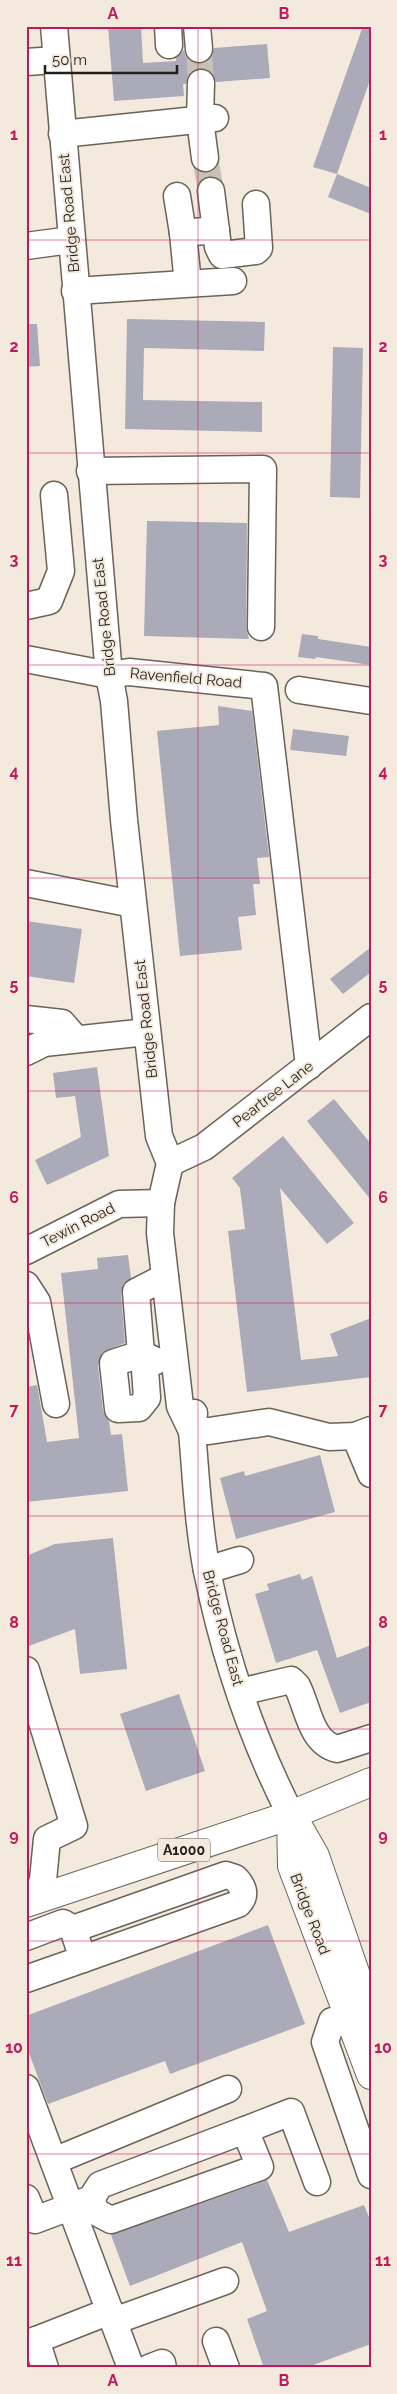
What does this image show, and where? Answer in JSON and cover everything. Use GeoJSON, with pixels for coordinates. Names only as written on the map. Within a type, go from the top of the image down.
{"type":"FeatureCollection","features":[{"type":"Feature","properties":{"kind":"main road","name":"A1000"},"geometry":{"type":"LineString","coordinates":[[31,1901],[291,1815],[371,1782]]}},
{"type":"Feature","properties":{"kind":"main road","name":"Bridge Road"},"geometry":{"type":"LineString","coordinates":[[291,1815],[315,1856],[364,2012],[371,2074]]}},
{"type":"Feature","properties":{"kind":"street","name":"Bridge Road East"},"geometry":{"type":"LineString","coordinates":[[54,26],[108,675],[114,701],[133,904],[159,1136],[170,1163],[162,1203],[160,1233],[180,1406],[192,1431]]}},
{"type":"Feature","properties":{"kind":"street"},"geometry":{"type":"LineString","coordinates":[[26,62],[56,60]]}},
{"type":"Feature","properties":{"kind":"street"},"geometry":{"type":"LineString","coordinates":[[201,83],[207,119],[205,158]]}},
{"type":"Feature","properties":{"kind":"street"},"geometry":{"type":"LineString","coordinates":[[62,134],[207,119]]}},
{"type":"Feature","properties":{"kind":"street"},"geometry":{"type":"LineString","coordinates":[[211,192],[218,247],[222,255],[256,251],[259,248],[256,204]]}},
{"type":"Feature","properties":{"kind":"street"},"geometry":{"type":"LineString","coordinates":[[177,196],[186,274]]}},
{"type":"Feature","properties":{"kind":"street"},"geometry":{"type":"LineString","coordinates":[[182,233],[216,230]]}},
{"type":"Feature","properties":{"kind":"street"},"geometry":{"type":"LineString","coordinates":[[26,246],[71,240]]}},
{"type":"Feature","properties":{"kind":"street"},"geometry":{"type":"LineString","coordinates":[[75,291],[233,280]]}},
{"type":"Feature","properties":{"kind":"street"},"geometry":{"type":"LineString","coordinates":[[90,471],[264,469],[261,628]]}},
{"type":"Feature","properties":{"kind":"street"},"geometry":{"type":"LineString","coordinates":[[26,606],[49,601],[61,570],[54,495]]}},
{"type":"Feature","properties":{"kind":"street","name":"Ravenfield Road"},"geometry":{"type":"LineString","coordinates":[[26,659],[108,675],[129,672],[264,686],[309,1066]]}},
{"type":"Feature","properties":{"kind":"street"},"geometry":{"type":"LineString","coordinates":[[299,690],[371,701]]}},
{"type":"Feature","properties":{"kind":"street"},"geometry":{"type":"LineString","coordinates":[[26,883],[133,904]]}},
{"type":"Feature","properties":{"kind":"street","name":"Peartree Lane"},"geometry":{"type":"LineString","coordinates":[[170,1163],[204,1147],[371,1017]]}},
{"type":"Feature","properties":{"kind":"street"},"geometry":{"type":"LineString","coordinates":[[26,1019],[62,1023],[75,1038]]}},
{"type":"Feature","properties":{"kind":"street"},"geometry":{"type":"LineString","coordinates":[[26,1052],[44,1043],[75,1038],[148,1032]]}},
{"type":"Feature","properties":{"kind":"street","name":"Bridge Road East"},"geometry":{"type":"LineString","coordinates":[[162,1203],[177,1227],[183,1313],[194,1407],[192,1431],[207,1570],[226,1651],[240,1692],[267,1769],[291,1815]]}},
{"type":"Feature","properties":{"kind":"street","name":"Tewin Road"},"geometry":{"type":"LineString","coordinates":[[26,1251],[119,1204],[162,1203]]}},
{"type":"Feature","properties":{"kind":"street"},"geometry":{"type":"LineString","coordinates":[[165,1277],[136,1292],[147,1357],[176,1374]]}},
{"type":"Feature","properties":{"kind":"street"},"geometry":{"type":"LineString","coordinates":[[26,1285],[37,1302],[36,1358],[56,1404]]}},
{"type":"Feature","properties":{"kind":"street"},"geometry":{"type":"LineString","coordinates":[[192,1431],[209,1431],[269,1422],[329,1437],[363,1433],[371,1474]]}},
{"type":"Feature","properties":{"kind":"street"},"geometry":{"type":"LineString","coordinates":[[207,1570],[240,1560]]}},
{"type":"Feature","properties":{"kind":"street"},"geometry":{"type":"LineString","coordinates":[[26,1670],[74,1826],[47,1839],[43,1880],[31,1901]]}},
{"type":"Feature","properties":{"kind":"street"},"geometry":{"type":"LineString","coordinates":[[240,1692],[291,1680],[302,1694],[315,1733],[322,1742],[337,1749],[371,1738]]}},
{"type":"Feature","properties":{"kind":"street"},"geometry":{"type":"LineString","coordinates":[[46,1856],[78,1885]]}},
{"type":"Feature","properties":{"kind":"street"},"geometry":{"type":"LineString","coordinates":[[26,1937],[62,1923],[74,1929],[226,1875],[235,1878],[241,1884],[243,1892],[242,1900],[238,1904],[83,1959],[28,1972]]}},
{"type":"Feature","properties":{"kind":"street"},"geometry":{"type":"LineString","coordinates":[[74,1929],[83,1959]]}},
{"type":"Feature","properties":{"kind":"street"},"geometry":{"type":"LineString","coordinates":[[364,2012],[332,2021],[325,2042],[371,2175]]}},
{"type":"Feature","properties":{"kind":"street"},"geometry":{"type":"LineString","coordinates":[[26,2088],[54,2161],[81,2203],[112,2316],[131,2368]]}},
{"type":"Feature","properties":{"kind":"street"},"geometry":{"type":"LineString","coordinates":[[54,2161],[228,2089]]}},
{"type":"Feature","properties":{"kind":"street"},"geometry":{"type":"LineString","coordinates":[[26,2198],[35,2220],[81,2203],[100,2185],[291,2112],[317,2182]]}},
{"type":"Feature","properties":{"kind":"street"},"geometry":{"type":"LineString","coordinates":[[81,2203],[111,2220],[260,2166],[245,2130]]}},
{"type":"Feature","properties":{"kind":"street"},"geometry":{"type":"LineString","coordinates":[[45,2368],[31,2342],[225,2281]]}},
{"type":"Feature","properties":{"kind":"street"},"geometry":{"type":"LineString","coordinates":[[216,2342],[226,2368]]}},
{"type":"Feature","properties":{"kind":"street"},"geometry":{"type":"LineString","coordinates":[[149,2368],[162,2363],[163,2368]]}},
{"type":"Feature","properties":{"kind":"building"},"geometry":{"type":"Polygon","coordinates":[[[108,26],[141,26],[143,63],[176,61],[176,58],[184,50],[186,57],[192,62],[201,64],[208,61],[212,56],[214,48],[267,44],[270,78],[216,82],[209,71],[201,68],[193,70],[188,76],[186,84],[183,84],[184,96],[114,101],[108,26]]]}},
{"type":"Feature","properties":{"kind":"building"},"geometry":{"type":"Polygon","coordinates":[[[363,26],[371,26],[371,77],[337,174],[313,167],[363,26]]]}},
{"type":"Feature","properties":{"kind":"building"},"geometry":{"type":"Polygon","coordinates":[[[337,174],[371,188],[371,214],[328,197],[337,174]]]}},
{"type":"Feature","properties":{"kind":"building"},"geometry":{"type":"Polygon","coordinates":[[[127,319],[265,322],[264,351],[144,348],[143,400],[262,402],[262,432],[125,429],[127,319]]]}},
{"type":"Feature","properties":{"kind":"building"},"geometry":{"type":"Polygon","coordinates":[[[26,324],[37,324],[40,366],[26,367],[26,324]]]}},
{"type":"Feature","properties":{"kind":"building"},"geometry":{"type":"Polygon","coordinates":[[[333,347],[363,348],[360,498],[330,497],[333,347]]]}},
{"type":"Feature","properties":{"kind":"building"},"geometry":{"type":"Polygon","coordinates":[[[147,521],[247,523],[246,627],[249,639],[144,636],[147,521]]]}},
{"type":"Feature","properties":{"kind":"building"},"geometry":{"type":"Polygon","coordinates":[[[302,634],[318,636],[318,639],[371,647],[371,665],[316,657],[315,659],[298,657],[302,634]]]}},
{"type":"Feature","properties":{"kind":"building"},"geometry":{"type":"Polygon","coordinates":[[[218,706],[252,711],[269,857],[257,858],[260,884],[253,884],[256,915],[238,917],[242,950],[180,956],[157,731],[219,725],[218,706]]]}},
{"type":"Feature","properties":{"kind":"building"},"geometry":{"type":"Polygon","coordinates":[[[293,729],[349,736],[346,756],[290,750],[293,729]]]}},
{"type":"Feature","properties":{"kind":"building"},"geometry":{"type":"Polygon","coordinates":[[[26,921],[82,929],[74,983],[26,976],[26,921]]]}},
{"type":"Feature","properties":{"kind":"building"},"geometry":{"type":"Polygon","coordinates":[[[371,947],[371,972],[343,994],[330,979],[371,947]]]}},
{"type":"Feature","properties":{"kind":"building"},"geometry":{"type":"Polygon","coordinates":[[[97,1067],[109,1156],[47,1185],[35,1160],[81,1137],[75,1096],[56,1098],[53,1073],[97,1067]]]}},
{"type":"Feature","properties":{"kind":"building"},"geometry":{"type":"Polygon","coordinates":[[[334,1099],[371,1144],[371,1200],[307,1121],[334,1099]]]}},
{"type":"Feature","properties":{"kind":"building"},"geometry":{"type":"Polygon","coordinates":[[[283,1136],[354,1223],[327,1244],[280,1188],[301,1360],[338,1356],[330,1334],[371,1318],[371,1377],[247,1392],[228,1231],[245,1229],[240,1188],[232,1178],[283,1136]]]}},
{"type":"Feature","properties":{"kind":"building"},"geometry":{"type":"Polygon","coordinates":[[[128,1255],[131,1278],[123,1284],[121,1293],[125,1343],[103,1352],[98,1365],[103,1411],[109,1421],[111,1435],[122,1434],[128,1491],[26,1502],[26,1387],[37,1385],[47,1442],[79,1438],[61,1273],[98,1269],[97,1258],[128,1255]]]}},
{"type":"Feature","properties":{"kind":"building"},"geometry":{"type":"Polygon","coordinates":[[[320,1455],[335,1512],[236,1539],[220,1478],[244,1471],[245,1476],[320,1455]]]}},
{"type":"Feature","properties":{"kind":"building"},"geometry":{"type":"Polygon","coordinates":[[[113,1538],[127,1669],[80,1674],[75,1629],[26,1647],[26,1556],[55,1544],[113,1538]]]}},
{"type":"Feature","properties":{"kind":"building"},"geometry":{"type":"Polygon","coordinates":[[[300,1574],[302,1580],[312,1576],[337,1658],[371,1645],[371,1702],[340,1713],[317,1650],[276,1663],[255,1594],[269,1590],[267,1584],[300,1574]]]}},
{"type":"Feature","properties":{"kind":"building"},"geometry":{"type":"Polygon","coordinates":[[[179,1694],[205,1771],[146,1791],[120,1714],[179,1694]]]}},
{"type":"Feature","properties":{"kind":"building"},"geometry":{"type":"Polygon","coordinates":[[[268,1925],[305,2024],[170,2074],[165,2061],[48,2104],[26,2045],[26,2016],[268,1925]]]}},
{"type":"Feature","properties":{"kind":"building"},"geometry":{"type":"Polygon","coordinates":[[[267,2180],[289,2232],[364,2205],[371,2222],[371,2344],[305,2368],[264,2368],[247,2319],[267,2311],[242,2242],[130,2286],[111,2235],[267,2180]]]}},
{"type":"Feature","properties":{"kind":"tunnel"},"geometry":{"type":"LineString","coordinates":[[199,49],[201,83]]}},
{"type":"Feature","properties":{"kind":"tunnel"},"geometry":{"type":"LineString","coordinates":[[205,158],[211,191]]}}]}
